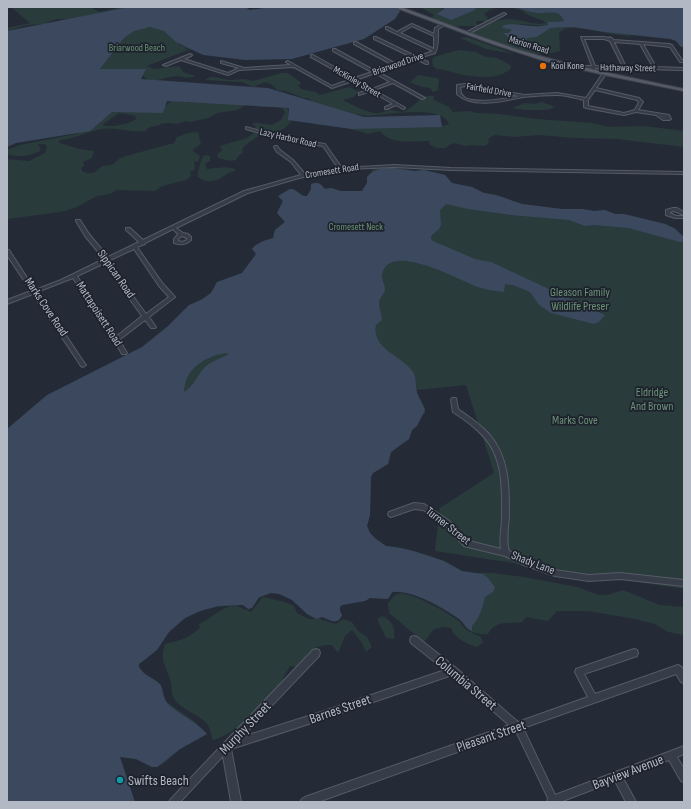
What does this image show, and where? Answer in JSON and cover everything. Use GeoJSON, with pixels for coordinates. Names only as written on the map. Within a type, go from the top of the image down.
{"type":"FeatureCollection","features":[{"type":"Feature","properties":{"kind":"main road","name":"Marion Road"},"geometry":{"type":"LineString","coordinates":[[396,7],[520,52],[572,67],[594,69],[604,74],[684,90]]}},
{"type":"Feature","properties":{"kind":"street"},"geometry":{"type":"LineString","coordinates":[[467,33],[505,14]]}},
{"type":"Feature","properties":{"kind":"street"},"geometry":{"type":"LineString","coordinates":[[397,33],[412,25],[435,35],[436,28],[444,24]]}},
{"type":"Feature","properties":{"kind":"street"},"geometry":{"type":"LineString","coordinates":[[387,28],[435,51]]}},
{"type":"Feature","properties":{"kind":"street","name":"Briarwood Drive"},"geometry":{"type":"LineString","coordinates":[[294,66],[330,87],[435,51],[435,35]]}},
{"type":"Feature","properties":{"kind":"street"},"geometry":{"type":"LineString","coordinates":[[608,35],[625,68]]}},
{"type":"Feature","properties":{"kind":"street"},"geometry":{"type":"LineString","coordinates":[[375,38],[427,63]]}},
{"type":"Feature","properties":{"kind":"street"},"geometry":{"type":"LineString","coordinates":[[594,69],[582,38],[671,46],[683,61],[684,65]]}},
{"type":"Feature","properties":{"kind":"street"},"geometry":{"type":"LineString","coordinates":[[641,43],[655,68]]}},
{"type":"Feature","properties":{"kind":"street"},"geometry":{"type":"LineString","coordinates":[[355,44],[396,65]]}},
{"type":"Feature","properties":{"kind":"street"},"geometry":{"type":"LineString","coordinates":[[334,50],[423,98]]}},
{"type":"Feature","properties":{"kind":"street"},"geometry":{"type":"LineString","coordinates":[[165,65],[190,55]]}},
{"type":"Feature","properties":{"kind":"street","name":"McKinley Street"},"geometry":{"type":"LineString","coordinates":[[312,56],[403,108]]}},
{"type":"Feature","properties":{"kind":"street"},"geometry":{"type":"LineString","coordinates":[[181,59],[228,74],[238,69]]}},
{"type":"Feature","properties":{"kind":"street"},"geometry":{"type":"LineString","coordinates":[[214,62],[238,69],[294,66]]}},
{"type":"Feature","properties":{"kind":"street"},"geometry":{"type":"LineString","coordinates":[[222,62],[249,69]]}},
{"type":"Feature","properties":{"kind":"street"},"geometry":{"type":"LineString","coordinates":[[288,62],[294,66]]}},
{"type":"Feature","properties":{"kind":"street","name":"Hathaway Street"},"geometry":{"type":"LineString","coordinates":[[594,69],[684,69]]}},
{"type":"Feature","properties":{"kind":"street"},"geometry":{"type":"LineString","coordinates":[[604,74],[586,99],[586,107],[624,114],[636,111],[658,115]]}},
{"type":"Feature","properties":{"kind":"street"},"geometry":{"type":"LineString","coordinates":[[360,94],[393,82]]}},
{"type":"Feature","properties":{"kind":"street","name":"Fairfield Drive"},"geometry":{"type":"LineString","coordinates":[[524,96],[467,85],[458,86],[457,91],[463,99],[479,101],[497,101],[524,96],[557,94],[586,99]]}},
{"type":"Feature","properties":{"kind":"street"},"geometry":{"type":"LineString","coordinates":[[594,89],[638,99],[641,102],[636,111]]}},
{"type":"Feature","properties":{"kind":"street"},"geometry":{"type":"LineString","coordinates":[[386,108],[396,104]]}},
{"type":"Feature","properties":{"kind":"street","name":"Lazy Harbor Road"},"geometry":{"type":"LineString","coordinates":[[248,128],[281,138],[324,145],[341,169]]}},
{"type":"Feature","properties":{"kind":"street"},"geometry":{"type":"LineString","coordinates":[[276,147],[278,151],[292,160],[304,176]]}},
{"type":"Feature","properties":{"kind":"street","name":"Cromesett Road"},"geometry":{"type":"LineString","coordinates":[[7,302],[74,276],[246,192],[304,176],[341,169],[394,166],[459,169],[684,173]]}},
{"type":"Feature","properties":{"kind":"street","name":"Sippican Road"},"geometry":{"type":"LineString","coordinates":[[78,221],[87,235],[108,260],[120,282],[152,327]]}},
{"type":"Feature","properties":{"kind":"street"},"geometry":{"type":"LineString","coordinates":[[174,227],[181,234]]}},
{"type":"Feature","properties":{"kind":"street"},"geometry":{"type":"LineString","coordinates":[[128,229],[143,243]]}},
{"type":"Feature","properties":{"kind":"street"},"geometry":{"type":"LineString","coordinates":[[116,339],[172,297],[161,285],[135,247]]}},
{"type":"Feature","properties":{"kind":"street","name":"Marks Cove Road"},"geometry":{"type":"LineString","coordinates":[[7,251],[83,365]]}},
{"type":"Feature","properties":{"kind":"street","name":"Mattapoisett Road"},"geometry":{"type":"LineString","coordinates":[[74,276],[124,353]]}},
{"type":"Feature","properties":{"kind":"street","name":"Shady Lane"},"geometry":{"type":"LineString","coordinates":[[454,400],[455,410],[483,431],[495,446],[501,459],[505,492],[505,529],[503,542],[506,553],[542,569],[563,574],[589,578],[620,576],[684,583]]}},
{"type":"Feature","properties":{"kind":"street","name":"Turner Street"},"geometry":{"type":"LineString","coordinates":[[391,514],[414,506],[424,507],[446,522],[467,544],[506,553]]}},
{"type":"Feature","properties":{"kind":"street","name":"Columbia Street"},"geometry":{"type":"LineString","coordinates":[[414,640],[453,671],[518,727]]}},
{"type":"Feature","properties":{"kind":"street","name":"Murphy Street"},"geometry":{"type":"LineString","coordinates":[[174,802],[316,653]]}},
{"type":"Feature","properties":{"kind":"street"},"geometry":{"type":"LineString","coordinates":[[593,699],[579,672],[634,653]]}},
{"type":"Feature","properties":{"kind":"street","name":"Pleasant Street"},"geometry":{"type":"LineString","coordinates":[[305,802],[678,669],[684,679]]}},
{"type":"Feature","properties":{"kind":"street","name":"Barnes Street"},"geometry":{"type":"LineString","coordinates":[[226,746],[321,716],[453,671]]}},
{"type":"Feature","properties":{"kind":"street"},"geometry":{"type":"LineString","coordinates":[[518,727],[552,802]]}},
{"type":"Feature","properties":{"kind":"street"},"geometry":{"type":"LineString","coordinates":[[226,746],[236,802]]}},
{"type":"Feature","properties":{"kind":"street","name":"Bayview Avenue"},"geometry":{"type":"LineString","coordinates":[[552,802],[617,775],[684,750]]}},
{"type":"Feature","properties":{"kind":"street"},"geometry":{"type":"LineString","coordinates":[[671,755],[684,778]]}},
{"type":"Feature","properties":{"kind":"street"},"geometry":{"type":"LineString","coordinates":[[617,775],[631,802]]}},
{"type":"Feature","properties":{"kind":"green space"},"geometry":{"type":"Polygon","coordinates":[[[11,7],[90,7],[99,12],[123,7],[122,9],[73,19],[56,19],[43,24],[27,25],[7,31],[7,28],[30,23],[11,7]]]}},
{"type":"Feature","properties":{"kind":"green space"},"geometry":{"type":"Polygon","coordinates":[[[420,7],[446,7],[439,11],[476,7],[499,7],[487,12],[484,15],[488,17],[486,18],[488,19],[487,21],[477,21],[477,26],[461,26],[451,28],[434,21],[435,19],[432,17],[434,15],[420,7]]]}},
{"type":"Feature","properties":{"kind":"green space"},"geometry":{"type":"Polygon","coordinates":[[[510,7],[532,12],[555,13],[562,17],[564,21],[555,21],[545,26],[522,24],[503,28],[513,30],[508,33],[504,33],[511,38],[523,40],[550,28],[573,27],[634,35],[617,35],[573,28],[565,29],[559,33],[560,51],[543,54],[518,50],[493,41],[487,43],[464,34],[485,24],[508,19],[536,24],[546,23],[528,15],[523,11],[510,7]]]}},
{"type":"Feature","properties":{"kind":"green space","name":"Briarwood Beach"},"geometry":{"type":"Polygon","coordinates":[[[142,27],[163,28],[176,36],[179,44],[192,49],[191,50],[184,47],[188,50],[147,66],[154,69],[179,66],[183,72],[196,76],[188,78],[173,76],[149,80],[145,78],[141,72],[122,73],[94,67],[92,63],[102,50],[114,40],[127,32],[142,27]]]}},
{"type":"Feature","properties":{"kind":"green space"},"geometry":{"type":"Polygon","coordinates":[[[467,37],[514,54],[486,49],[460,38],[467,37]]]}},
{"type":"Feature","properties":{"kind":"green space"},"geometry":{"type":"Polygon","coordinates":[[[459,50],[476,52],[486,57],[497,58],[510,65],[511,68],[500,75],[479,77],[437,69],[433,66],[432,60],[434,57],[459,50]]]}},
{"type":"Feature","properties":{"kind":"green space"},"geometry":{"type":"Polygon","coordinates":[[[281,73],[288,73],[300,82],[301,84],[298,85],[301,89],[315,92],[320,95],[349,87],[360,92],[354,97],[343,100],[374,113],[389,110],[401,112],[405,111],[422,98],[434,96],[434,100],[449,107],[453,112],[469,111],[537,119],[591,123],[609,127],[643,126],[684,131],[684,147],[617,139],[538,135],[515,137],[495,135],[489,138],[488,144],[484,146],[465,146],[455,143],[446,148],[437,148],[430,145],[429,141],[409,142],[396,140],[384,135],[380,131],[368,134],[338,125],[318,125],[312,120],[306,122],[298,117],[293,119],[285,128],[281,130],[276,132],[263,132],[255,129],[256,126],[253,125],[253,123],[272,125],[281,120],[285,112],[283,109],[273,105],[264,107],[246,105],[237,110],[217,113],[208,118],[191,122],[185,121],[178,124],[164,123],[150,127],[145,131],[102,129],[60,140],[60,143],[79,149],[94,151],[92,158],[83,162],[84,165],[81,168],[82,171],[88,173],[95,172],[102,166],[112,165],[119,159],[126,156],[174,143],[177,137],[188,133],[198,132],[201,144],[192,150],[200,156],[198,162],[194,161],[195,169],[190,172],[190,177],[186,180],[162,186],[155,191],[117,190],[110,194],[97,196],[75,208],[60,212],[7,219],[7,159],[29,161],[45,153],[47,147],[45,144],[38,144],[41,150],[34,154],[25,156],[7,154],[7,150],[20,145],[76,134],[94,125],[119,107],[136,112],[151,112],[161,110],[172,100],[176,99],[189,103],[202,101],[246,104],[270,103],[282,105],[288,109],[288,115],[302,114],[352,127],[370,126],[382,123],[404,124],[409,121],[439,123],[444,126],[449,124],[444,118],[436,114],[425,112],[369,116],[356,114],[348,115],[321,104],[312,103],[311,100],[307,99],[309,98],[303,98],[286,91],[277,90],[271,84],[265,82],[253,87],[242,82],[205,80],[210,77],[214,77],[229,80],[244,79],[253,81],[281,73]],[[119,113],[102,125],[116,126],[125,124],[137,119],[135,118],[136,116],[119,113]]]}},
{"type":"Feature","properties":{"kind":"green space"},"geometry":{"type":"Polygon","coordinates":[[[418,75],[437,78],[439,80],[438,90],[433,92],[430,88],[422,87],[410,82],[418,75]]]}},
{"type":"Feature","properties":{"kind":"green space"},"geometry":{"type":"Polygon","coordinates":[[[542,102],[555,107],[546,110],[512,108],[525,103],[535,104],[542,102]]]}},
{"type":"Feature","properties":{"kind":"green space"},"geometry":{"type":"Polygon","coordinates":[[[255,132],[260,134],[246,145],[242,150],[243,153],[238,156],[236,160],[231,161],[218,158],[217,155],[222,150],[220,146],[247,138],[255,132]]]}},
{"type":"Feature","properties":{"kind":"green space"},"geometry":{"type":"Polygon","coordinates":[[[203,156],[210,156],[210,161],[205,164],[207,169],[226,167],[235,169],[235,171],[213,181],[206,181],[198,177],[200,163],[203,156]]]}},
{"type":"Feature","properties":{"kind":"green space"},"geometry":{"type":"Polygon","coordinates":[[[381,166],[415,171],[424,170],[445,175],[452,183],[472,187],[484,193],[496,195],[522,204],[562,209],[582,209],[594,211],[605,210],[615,214],[624,214],[665,224],[674,228],[684,237],[684,242],[680,242],[684,243],[684,589],[435,551],[440,508],[494,473],[466,385],[417,390],[425,413],[420,418],[417,426],[412,430],[409,439],[391,452],[388,464],[373,473],[371,477],[370,515],[367,526],[370,533],[386,546],[403,548],[428,555],[469,573],[493,573],[524,577],[577,587],[599,595],[607,595],[623,590],[660,605],[684,607],[684,635],[668,632],[655,624],[635,619],[588,611],[557,611],[548,621],[526,617],[522,622],[494,626],[488,634],[479,634],[470,631],[458,618],[427,600],[409,593],[393,592],[388,599],[370,598],[365,601],[342,605],[340,607],[340,611],[342,615],[336,621],[331,621],[322,617],[319,619],[336,624],[343,619],[352,622],[358,631],[367,637],[372,647],[366,652],[362,643],[352,630],[345,636],[338,653],[332,645],[319,646],[315,648],[296,667],[290,666],[276,690],[256,713],[239,727],[222,737],[213,740],[208,725],[181,706],[173,696],[171,683],[163,660],[163,650],[165,644],[188,637],[200,628],[199,624],[221,610],[231,606],[236,606],[251,612],[263,597],[285,602],[294,606],[297,613],[309,619],[315,619],[288,597],[271,593],[259,598],[252,608],[248,609],[243,605],[222,606],[193,614],[175,625],[149,657],[139,664],[139,667],[145,675],[160,685],[163,697],[168,703],[194,721],[207,734],[180,749],[163,764],[157,767],[152,767],[136,759],[120,757],[62,718],[275,270],[189,305],[206,297],[214,289],[217,282],[242,273],[256,254],[252,249],[261,242],[273,238],[275,230],[285,222],[277,213],[283,201],[278,196],[292,189],[302,195],[307,196],[311,189],[311,184],[319,184],[325,189],[331,188],[341,191],[362,191],[367,182],[367,177],[373,168],[381,166]]]}},
{"type":"Feature","properties":{"kind":"green space"},"geometry":{"type":"Polygon","coordinates":[[[238,346],[171,407],[199,357],[238,346]]]}},
{"type":"Feature","properties":{"kind":"green space"},"geometry":{"type":"Polygon","coordinates":[[[402,593],[418,598],[442,610],[459,621],[466,630],[481,637],[483,642],[477,647],[469,644],[458,638],[451,628],[445,627],[434,629],[424,642],[389,613],[388,603],[395,595],[402,593]]]}},
{"type":"Feature","properties":{"kind":"green space"},"geometry":{"type":"Polygon","coordinates":[[[382,616],[391,622],[394,631],[394,639],[386,638],[377,619],[382,616]]]}},
{"type":"Feature","properties":{"kind":"water"},"geometry":{"type":"Polygon","coordinates":[[[129,7],[245,7],[250,10],[270,7],[408,7],[399,8],[400,11],[395,19],[364,39],[292,59],[245,60],[203,55],[176,42],[164,31],[150,27],[134,31],[124,38],[100,69],[146,69],[141,79],[268,88],[364,117],[440,115],[442,127],[351,129],[288,120],[289,108],[167,101],[163,113],[112,112],[90,131],[16,143],[7,147],[7,31],[129,7]]]}},
{"type":"Feature","properties":{"kind":"water"},"geometry":{"type":"Polygon","coordinates":[[[446,7],[476,7],[475,10],[451,20],[437,14],[446,7]]]}},
{"type":"Feature","properties":{"kind":"water"},"geometry":{"type":"Polygon","coordinates":[[[515,7],[684,7],[684,48],[676,41],[670,39],[573,27],[550,28],[537,37],[527,38],[527,40],[509,38],[503,33],[508,33],[512,30],[503,28],[502,27],[504,25],[514,24],[543,26],[548,25],[548,22],[564,21],[559,14],[556,13],[537,13],[515,7]]]}},
{"type":"Feature","properties":{"kind":"water"},"geometry":{"type":"Polygon","coordinates":[[[392,168],[415,171],[424,170],[445,175],[452,183],[472,187],[484,193],[496,195],[522,204],[562,209],[582,209],[594,211],[605,210],[615,214],[624,214],[665,224],[674,228],[684,237],[684,242],[680,242],[628,228],[594,225],[585,226],[569,220],[511,215],[468,209],[446,204],[440,210],[441,225],[439,229],[431,236],[433,241],[475,259],[491,262],[605,315],[599,322],[594,324],[551,313],[539,305],[530,292],[513,285],[505,284],[504,292],[485,289],[442,271],[413,262],[400,261],[389,263],[383,271],[382,278],[385,290],[379,304],[382,320],[376,325],[378,340],[389,352],[408,366],[413,372],[417,393],[425,410],[417,426],[412,430],[409,439],[391,452],[388,464],[373,473],[371,477],[370,515],[367,526],[370,533],[386,546],[413,551],[444,561],[462,571],[483,574],[488,578],[495,587],[493,592],[485,597],[480,613],[472,626],[472,631],[459,619],[427,600],[408,593],[400,592],[392,592],[388,599],[370,598],[365,601],[342,605],[340,607],[340,611],[342,615],[336,621],[331,621],[322,617],[317,619],[307,614],[292,600],[279,594],[271,593],[259,597],[252,608],[248,609],[243,605],[218,606],[200,611],[185,618],[169,632],[157,650],[139,664],[139,667],[143,672],[160,684],[168,704],[207,734],[180,749],[157,767],[152,767],[136,759],[120,757],[135,802],[7,802],[7,429],[47,395],[142,347],[168,326],[189,305],[201,300],[211,293],[217,282],[242,273],[256,254],[252,249],[261,242],[273,238],[275,230],[285,222],[277,213],[283,201],[278,196],[290,189],[293,189],[307,196],[311,189],[311,184],[315,183],[320,184],[325,189],[331,188],[341,191],[362,191],[367,183],[367,177],[372,172],[392,168]],[[226,353],[211,357],[192,370],[185,384],[184,392],[195,381],[204,368],[229,354],[226,353]]]}},
{"type":"Feature","properties":{"kind":"place","name":"Kool Kone"},"geometry":{"type":"Point","coordinates":[543,66]}},
{"type":"Feature","properties":{"kind":"place","name":"Swifts Beach"},"geometry":{"type":"Point","coordinates":[120,780]}},
{"type":"Feature","properties":{"kind":"park label","name":"Cromesett Neck"},"geometry":{"type":"Point","coordinates":[356,227]}},
{"type":"Feature","properties":{"kind":"park label","name":"Gleason Family Wildlife Preser"},"geometry":{"type":"Point","coordinates":[580,299]}},
{"type":"Feature","properties":{"kind":"park label","name":"Eldridge And Brown"},"geometry":{"type":"Point","coordinates":[652,399]}},
{"type":"Feature","properties":{"kind":"park label","name":"Marks Cove"},"geometry":{"type":"Point","coordinates":[575,420]}}]}
